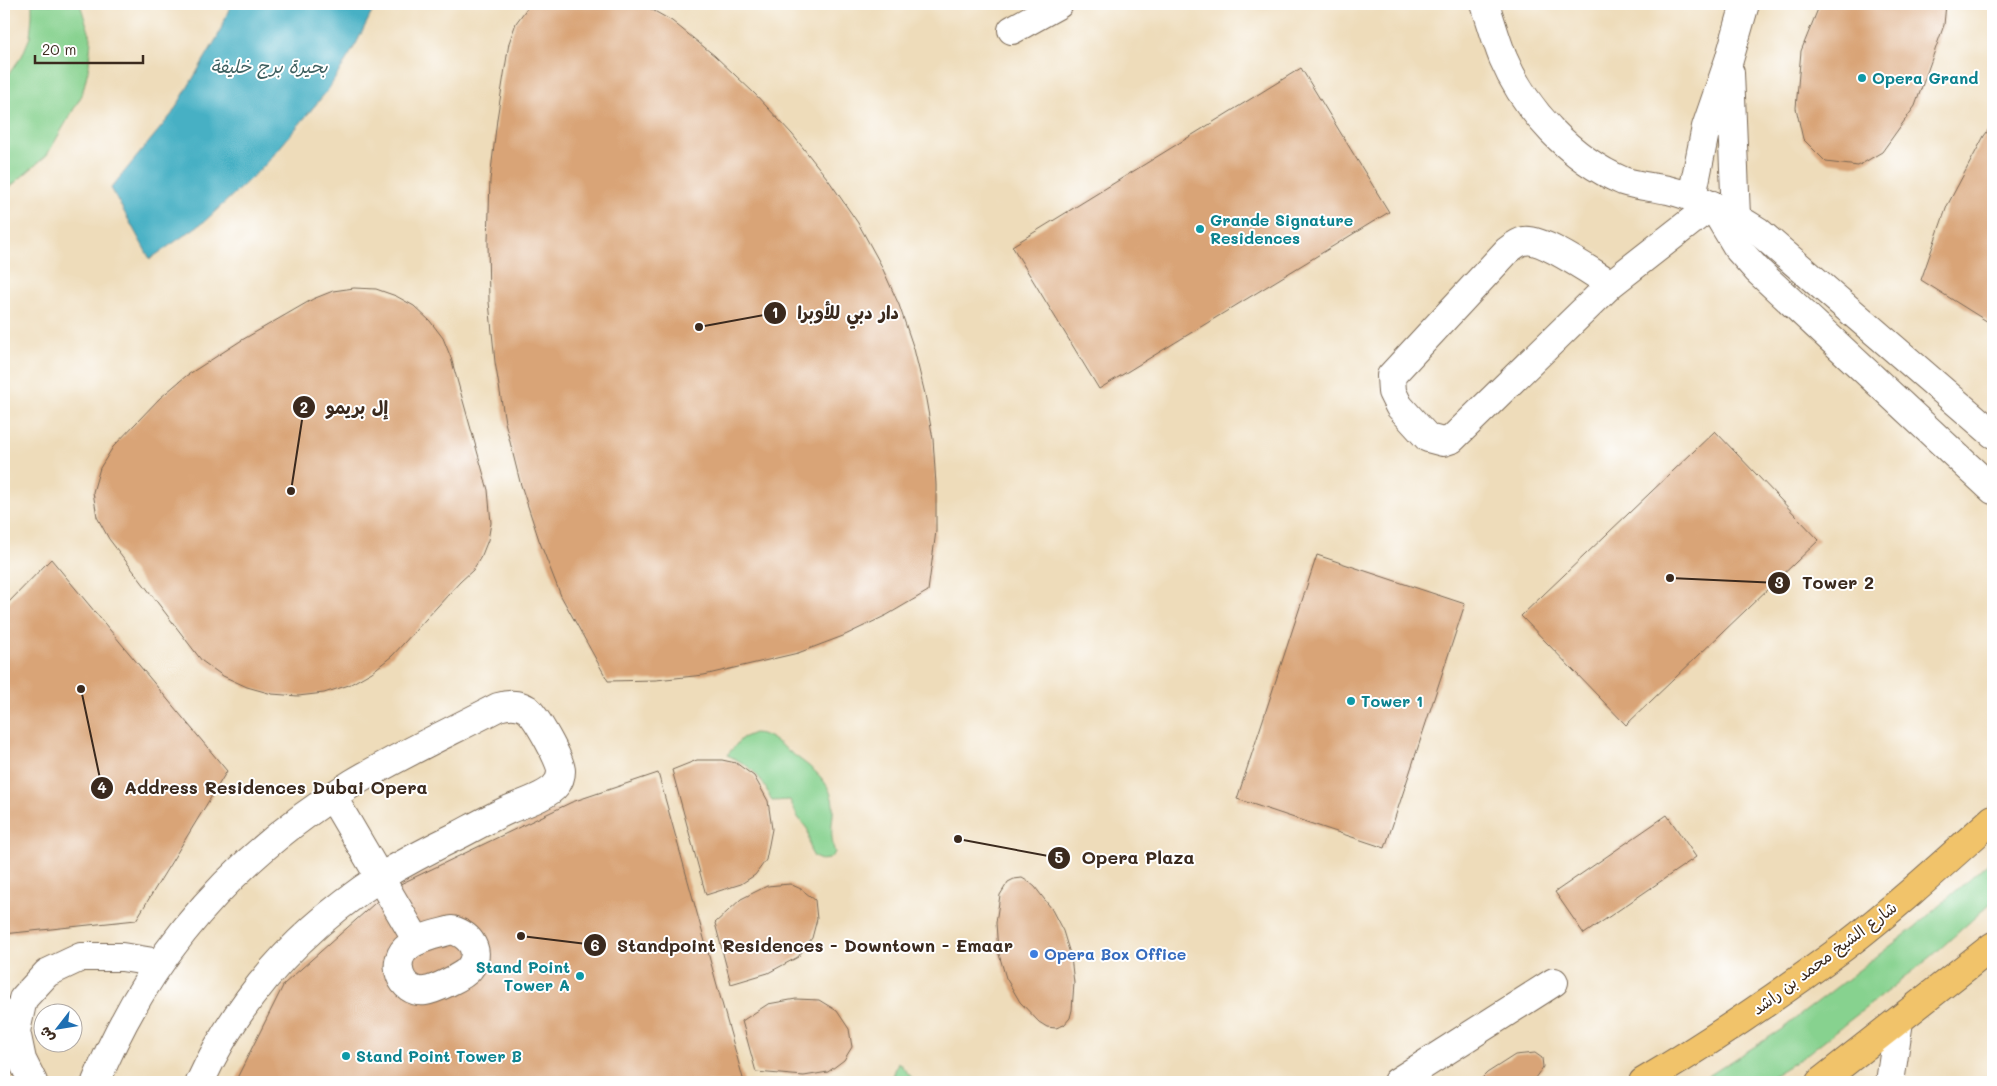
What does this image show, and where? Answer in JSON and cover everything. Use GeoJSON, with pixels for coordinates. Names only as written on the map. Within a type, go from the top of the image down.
{"type":"FeatureCollection","features":[{"type":"Feature","properties":{"kind":"main road","name":"شارع الشيخ محمد بن راشد"},"geometry":{"type":"LineString","coordinates":[[1643,1082],[1758,1008],[1844,946],[1922,883],[1993,819]]}},
{"type":"Feature","properties":{"kind":"main road"},"geometry":{"type":"LineString","coordinates":[[1820,1082],[1993,946]]}},
{"type":"Feature","properties":{"kind":"street"},"geometry":{"type":"LineString","coordinates":[[1012,30],[1059,4]]}},
{"type":"Feature","properties":{"kind":"street"},"geometry":{"type":"LineString","coordinates":[[1485,4],[1504,60],[1519,87],[1540,117],[1565,143],[1594,166],[1625,181],[1713,206],[1779,247],[1993,434]]}},
{"type":"Feature","properties":{"kind":"street"},"geometry":{"type":"LineString","coordinates":[[1745,4],[1729,60],[1706,127],[1713,206],[1739,250],[1757,270],[1993,490]]}},
{"type":"Feature","properties":{"kind":"street"},"geometry":{"type":"LineString","coordinates":[[1611,284],[1557,251],[1539,243],[1526,240],[1515,245],[1507,251],[1391,376],[1392,392],[1399,406],[1428,438],[1443,442],[1452,439],[1611,284],[1713,206],[1729,60]]}},
{"type":"Feature","properties":{"kind":"street"},"geometry":{"type":"LineString","coordinates":[[96,1082],[132,1007],[159,963],[200,910],[230,879],[282,832],[332,796],[379,768],[498,707],[507,704],[518,705],[527,709],[534,716],[561,770],[556,786],[452,838],[380,878],[329,914],[280,960],[258,986],[213,1054],[200,1082]]}},
{"type":"Feature","properties":{"kind":"street"},"geometry":{"type":"LineString","coordinates":[[332,796],[417,941]]}},
{"type":"Feature","properties":{"kind":"street"},"geometry":{"type":"LineString","coordinates":[[33,1082],[22,1060],[16,1031],[23,999],[47,973],[81,957],[122,957],[159,963]]}},
{"type":"Feature","properties":{"kind":"street"},"geometry":{"type":"LineString","coordinates":[[1397,1082],[1554,982]]}},
{"type":"Feature","properties":{"kind":"street"},"geometry":{"type":"LineString","coordinates":[[1890,1082],[1899,1021]]}},
{"type":"Feature","properties":{"kind":"green space"},"geometry":{"type":"Polygon","coordinates":[[[32,4],[80,4],[91,38],[89,66],[82,95],[47,155],[4,192],[4,80],[22,56],[30,37],[32,4]]]}},
{"type":"Feature","properties":{"kind":"green space"},"geometry":{"type":"Polygon","coordinates":[[[759,733],[777,742],[815,771],[827,785],[833,804],[832,834],[835,853],[829,859],[821,860],[814,857],[810,850],[808,830],[797,816],[790,800],[772,801],[760,778],[743,763],[727,755],[742,738],[759,733]]]}},
{"type":"Feature","properties":{"kind":"green space"},"geometry":{"type":"Polygon","coordinates":[[[1993,858],[1993,901],[1932,956],[1803,1057],[1763,1082],[1699,1082],[1782,1029],[1915,927],[1993,858]]]}},
{"type":"Feature","properties":{"kind":"green space"},"geometry":{"type":"Polygon","coordinates":[[[898,1062],[914,1080],[915,1082],[891,1082],[898,1062]]]}},
{"type":"Feature","properties":{"kind":"water","name":"بحيرة برج خليفة"},"geometry":{"type":"Polygon","coordinates":[[[231,4],[376,4],[356,44],[328,90],[266,164],[205,221],[150,259],[111,188],[172,114],[218,36],[231,4]]]}},
{"type":"Feature","properties":{"kind":"building"},"geometry":{"type":"Polygon","coordinates":[[[530,4],[642,4],[672,21],[715,56],[755,94],[792,134],[827,178],[858,223],[880,263],[899,305],[914,349],[925,394],[933,439],[936,485],[936,531],[928,591],[887,615],[843,636],[798,653],[704,675],[656,680],[608,681],[561,596],[539,540],[520,482],[505,422],[495,362],[489,302],[490,180],[509,43],[516,23],[530,4]]]}},
{"type":"Feature","properties":{"kind":"building","name":"Opera Grand"},"geometry":{"type":"Polygon","coordinates":[[[1820,4],[1946,4],[1944,25],[1915,106],[1882,152],[1858,166],[1826,162],[1803,139],[1796,108],[1801,51],[1820,4]]]}},
{"type":"Feature","properties":{"kind":"building","name":"Grande Signature Residences"},"geometry":{"type":"Polygon","coordinates":[[[1301,68],[1389,212],[1099,389],[1012,246],[1301,68]]]}},
{"type":"Feature","properties":{"kind":"building","name":"Opera Grand"},"geometry":{"type":"Polygon","coordinates":[[[1993,124],[1993,325],[1921,280],[1947,206],[1984,136],[1993,124]]]}},
{"type":"Feature","properties":{"kind":"building"},"geometry":{"type":"Polygon","coordinates":[[[354,288],[376,289],[396,296],[414,306],[430,321],[443,338],[451,358],[488,490],[491,523],[488,540],[473,570],[392,656],[372,672],[349,685],[324,693],[298,696],[272,694],[247,687],[223,676],[202,661],[109,539],[97,517],[93,492],[100,468],[113,447],[160,398],[186,376],[242,340],[313,299],[333,291],[354,288]]]}},
{"type":"Feature","properties":{"kind":"building"},"geometry":{"type":"Polygon","coordinates":[[[1715,431],[1819,540],[1626,725],[1521,616],[1715,431]]]}},
{"type":"Feature","properties":{"kind":"building","name":"Tower 1"},"geometry":{"type":"Polygon","coordinates":[[[1317,555],[1465,604],[1385,848],[1237,799],[1317,555]]]}},
{"type":"Feature","properties":{"kind":"building"},"geometry":{"type":"Polygon","coordinates":[[[51,559],[227,771],[136,920],[4,934],[4,607],[51,559]]]}},
{"type":"Feature","properties":{"kind":"building"},"geometry":{"type":"Polygon","coordinates":[[[697,760],[722,760],[736,763],[754,776],[768,801],[772,829],[766,860],[755,875],[741,884],[706,895],[672,770],[697,760]]]}},
{"type":"Feature","properties":{"kind":"building"},"geometry":{"type":"Polygon","coordinates":[[[658,773],[744,1082],[235,1082],[284,984],[392,888],[572,802],[658,773]]]}},
{"type":"Feature","properties":{"kind":"building"},"geometry":{"type":"Polygon","coordinates":[[[1667,815],[1696,857],[1584,934],[1555,892],[1667,815]]]}},
{"type":"Feature","properties":{"kind":"building","name":"Opera Box Office"},"geometry":{"type":"Polygon","coordinates":[[[1022,878],[1035,887],[1051,908],[1063,931],[1071,957],[1074,983],[1072,1010],[1070,1018],[1064,1025],[1056,1028],[1047,1027],[1039,1022],[1020,1002],[1006,978],[998,951],[996,923],[1000,895],[1008,882],[1022,878]]]}},
{"type":"Feature","properties":{"kind":"building"},"geometry":{"type":"Polygon","coordinates":[[[790,884],[801,889],[815,900],[817,919],[812,938],[798,957],[768,973],[731,984],[715,923],[741,899],[767,886],[790,884]]]}},
{"type":"Feature","properties":{"kind":"building"},"geometry":{"type":"Polygon","coordinates":[[[796,999],[819,1000],[837,1011],[849,1029],[852,1047],[844,1060],[828,1072],[804,1076],[756,1072],[742,1021],[768,1004],[796,999]]]}},
{"type":"Feature","properties":{"kind":"building"},"geometry":{"type":"Polygon","coordinates":[[[1535,1053],[1542,1058],[1543,1067],[1532,1082],[1478,1082],[1487,1073],[1515,1055],[1535,1053]]]}},
{"type":"Feature","properties":{"kind":"place","name":"Opera Grand"},"geometry":{"type":"Point","coordinates":[1862,78]}},
{"type":"Feature","properties":{"kind":"place","name":"Grande Signature Residences"},"geometry":{"type":"Point","coordinates":[1200,229]}},
{"type":"Feature","properties":{"kind":"place","name":"دار دبي للأوبرا"},"geometry":{"type":"Point","coordinates":[699,327]}},
{"type":"Feature","properties":{"kind":"place","name":"إل بريمو"},"geometry":{"type":"Point","coordinates":[291,491]}},
{"type":"Feature","properties":{"kind":"place","name":"Tower 2"},"geometry":{"type":"Point","coordinates":[1670,578]}},
{"type":"Feature","properties":{"kind":"place","name":"Address Residences Dubai Opera"},"geometry":{"type":"Point","coordinates":[81,689]}},
{"type":"Feature","properties":{"kind":"place","name":"Tower 1"},"geometry":{"type":"Point","coordinates":[1351,701]}},
{"type":"Feature","properties":{"kind":"place","name":"Opera Plaza"},"geometry":{"type":"Point","coordinates":[958,839]}},
{"type":"Feature","properties":{"kind":"place","name":"Standpoint Residences - Downtown - Emaar"},"geometry":{"type":"Point","coordinates":[521,936]}},
{"type":"Feature","properties":{"kind":"place","name":"Opera Box Office"},"geometry":{"type":"Point","coordinates":[1034,954]}},
{"type":"Feature","properties":{"kind":"place","name":"Stand Point Tower A"},"geometry":{"type":"Point","coordinates":[580,976]}},
{"type":"Feature","properties":{"kind":"place","name":"Stand Point Tower B"},"geometry":{"type":"Point","coordinates":[346,1056]}}]}
